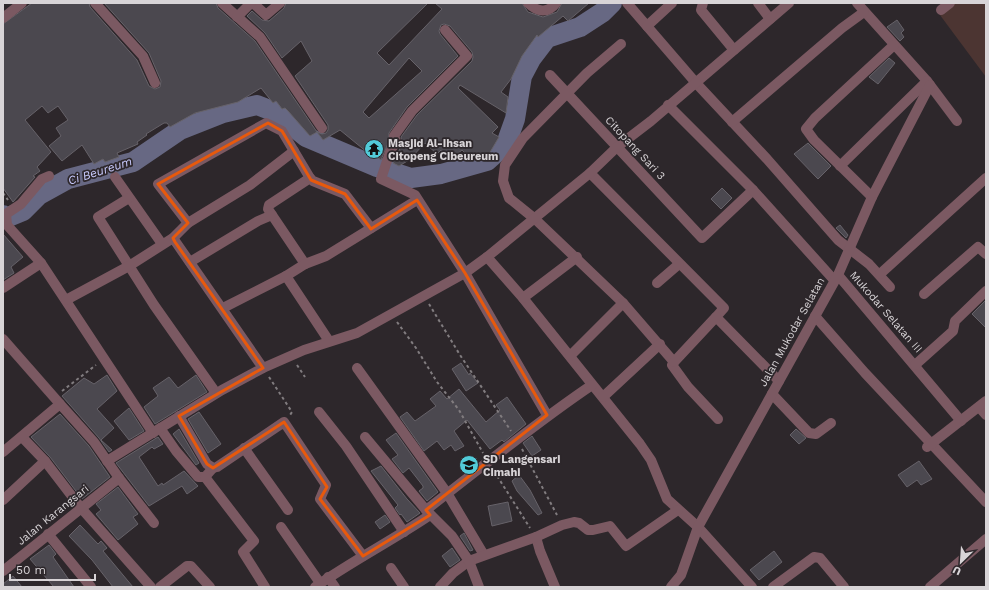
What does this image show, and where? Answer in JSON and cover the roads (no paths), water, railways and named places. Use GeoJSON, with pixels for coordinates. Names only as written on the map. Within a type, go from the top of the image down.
{"type":"FeatureCollection","features":[{"type":"Feature","properties":{"kind":"street"},"geometry":{"type":"LineString","coordinates":[[3,18],[22,3]]}},
{"type":"Feature","properties":{"kind":"street"},"geometry":{"type":"LineString","coordinates":[[95,3],[144,58],[155,83]]}},
{"type":"Feature","properties":{"kind":"street"},"geometry":{"type":"LineString","coordinates":[[222,3],[260,37],[322,128]]}},
{"type":"Feature","properties":{"kind":"street"},"geometry":{"type":"LineString","coordinates":[[237,17],[252,3],[266,15],[280,3]]}},
{"type":"Feature","properties":{"kind":"street"},"geometry":{"type":"LineString","coordinates":[[528,3],[538,11],[544,12],[553,7],[556,3]]}},
{"type":"Feature","properties":{"kind":"street"},"geometry":{"type":"LineString","coordinates":[[627,3],[696,83],[838,240],[880,274],[890,287]]}},
{"type":"Feature","properties":{"kind":"street"},"geometry":{"type":"LineString","coordinates":[[647,26],[672,3]]}},
{"type":"Feature","properties":{"kind":"street"},"geometry":{"type":"LineString","coordinates":[[758,3],[770,19]]}},
{"type":"Feature","properties":{"kind":"street"},"geometry":{"type":"LineString","coordinates":[[107,461],[216,393],[263,368],[290,355],[357,333],[390,313],[465,273],[487,257],[590,173],[617,147],[650,122],[668,105],[696,83],[789,3]]}},
{"type":"Feature","properties":{"kind":"street"},"geometry":{"type":"LineString","coordinates":[[857,3],[929,83],[956,122]]}},
{"type":"Feature","properties":{"kind":"street"},"geometry":{"type":"LineString","coordinates":[[941,10],[950,3]]}},
{"type":"Feature","properties":{"kind":"street"},"geometry":{"type":"LineString","coordinates":[[702,6],[734,50]]}},
{"type":"Feature","properties":{"kind":"street"},"geometry":{"type":"LineString","coordinates":[[732,122],[842,28],[864,12]]}},
{"type":"Feature","properties":{"kind":"street"},"geometry":{"type":"LineString","coordinates":[[445,30],[467,56],[412,111],[394,136],[396,141],[390,152],[381,179],[415,195],[465,273],[547,415]]}},
{"type":"Feature","properties":{"kind":"street"},"geometry":{"type":"LineString","coordinates":[[621,44],[587,74],[523,138],[505,165],[502,174],[503,181],[509,198],[534,218],[577,257],[623,303],[674,362]]}},
{"type":"Feature","properties":{"kind":"street"},"geometry":{"type":"LineString","coordinates":[[872,197],[814,140],[806,128],[894,44]]}},
{"type":"Feature","properties":{"kind":"street","name":"Citopang Sari 3"},"geometry":{"type":"LineString","coordinates":[[550,74],[702,238],[754,190]]}},
{"type":"Feature","properties":{"kind":"street"},"geometry":{"type":"LineString","coordinates":[[840,166],[929,83]]}},
{"type":"Feature","properties":{"kind":"street","name":"Jalan Mukodar Selatan"},"geometry":{"type":"LineString","coordinates":[[671,587],[681,575],[698,527],[816,316],[836,277],[872,197],[929,83]]}},
{"type":"Feature","properties":{"kind":"street","name":"Mukodar Selatan III"},"geometry":{"type":"LineString","coordinates":[[668,105],[754,190],[836,277],[915,365],[961,422]]}},
{"type":"Feature","properties":{"kind":"street"},"geometry":{"type":"LineString","coordinates":[[188,223],[158,184],[266,123],[281,130],[313,181],[345,194],[371,228]]}},
{"type":"Feature","properties":{"kind":"street"},"geometry":{"type":"LineString","coordinates":[[66,300],[129,266],[173,238],[188,223],[250,185],[294,151]]}},
{"type":"Feature","properties":{"kind":"street"},"geometry":{"type":"LineString","coordinates":[[590,173],[724,308],[672,365],[688,387],[718,419]]}},
{"type":"Feature","properties":{"kind":"street"},"geometry":{"type":"LineString","coordinates":[[49,176],[42,179],[21,204],[6,214],[7,225],[41,263],[157,430],[198,477],[205,477],[213,468],[217,467],[284,422],[326,485],[320,499],[362,556]]}},
{"type":"Feature","properties":{"kind":"street"},"geometry":{"type":"LineString","coordinates":[[115,177],[162,244]]}},
{"type":"Feature","properties":{"kind":"street"},"geometry":{"type":"LineString","coordinates":[[305,264],[268,209],[269,205],[310,178]]}},
{"type":"Feature","properties":{"kind":"street"},"geometry":{"type":"LineString","coordinates":[[880,274],[986,178]]}},
{"type":"Feature","properties":{"kind":"street"},"geometry":{"type":"LineString","coordinates":[[129,198],[98,217],[129,266],[216,393]]}},
{"type":"Feature","properties":{"kind":"street"},"geometry":{"type":"LineString","coordinates":[[223,308],[286,276],[305,264],[326,256],[417,200]]}},
{"type":"Feature","properties":{"kind":"street"},"geometry":{"type":"LineString","coordinates":[[190,262],[258,221],[272,215]]}},
{"type":"Feature","properties":{"kind":"street"},"geometry":{"type":"LineString","coordinates":[[173,238],[223,308],[263,368]]}},
{"type":"Feature","properties":{"kind":"street"},"geometry":{"type":"LineString","coordinates":[[924,294],[982,250]]}},
{"type":"Feature","properties":{"kind":"street"},"geometry":{"type":"LineString","coordinates":[[487,257],[524,298],[651,460],[665,495],[678,510],[698,527],[752,587]]}},
{"type":"Feature","properties":{"kind":"street"},"geometry":{"type":"LineString","coordinates":[[524,298],[577,257]]}},
{"type":"Feature","properties":{"kind":"street"},"geometry":{"type":"LineString","coordinates":[[3,288],[41,263]]}},
{"type":"Feature","properties":{"kind":"street"},"geometry":{"type":"LineString","coordinates":[[657,283],[679,264]]}},
{"type":"Feature","properties":{"kind":"street"},"geometry":{"type":"LineString","coordinates":[[286,276],[329,341]]}},
{"type":"Feature","properties":{"kind":"street"},"geometry":{"type":"LineString","coordinates":[[915,365],[953,331],[955,321],[986,290]]}},
{"type":"Feature","properties":{"kind":"street"},"geometry":{"type":"LineString","coordinates":[[570,356],[623,303]]}},
{"type":"Feature","properties":{"kind":"street"},"geometry":{"type":"LineString","coordinates":[[816,316],[929,446],[986,502]]}},
{"type":"Feature","properties":{"kind":"street"},"geometry":{"type":"LineString","coordinates":[[716,317],[779,381]]}},
{"type":"Feature","properties":{"kind":"street"},"geometry":{"type":"LineString","coordinates":[[3,339],[94,442],[118,478],[154,523]]}},
{"type":"Feature","properties":{"kind":"street"},"geometry":{"type":"LineString","coordinates":[[603,397],[660,344]]}},
{"type":"Feature","properties":{"kind":"street"},"geometry":{"type":"LineString","coordinates":[[357,368],[447,494],[484,555]]}},
{"type":"Feature","properties":{"kind":"street"},"geometry":{"type":"LineString","coordinates":[[321,582],[404,532],[447,494],[489,463],[547,415],[592,385]]}},
{"type":"Feature","properties":{"kind":"street"},"geometry":{"type":"LineString","coordinates":[[772,394],[809,433],[816,434],[831,423]]}},
{"type":"Feature","properties":{"kind":"street"},"geometry":{"type":"LineString","coordinates":[[3,452],[22,437],[57,400]]}},
{"type":"Feature","properties":{"kind":"street"},"geometry":{"type":"LineString","coordinates":[[929,446],[982,404],[986,415]]}},
{"type":"Feature","properties":{"kind":"street"},"geometry":{"type":"LineString","coordinates":[[319,412],[346,446],[404,532]]}},
{"type":"Feature","properties":{"kind":"street"},"geometry":{"type":"LineString","coordinates":[[179,416],[207,464],[213,468]]}},
{"type":"Feature","properties":{"kind":"street"},"geometry":{"type":"LineString","coordinates":[[22,437],[45,461],[81,508],[151,587]]}},
{"type":"Feature","properties":{"kind":"street"},"geometry":{"type":"LineString","coordinates":[[366,437],[428,512],[452,536],[469,561],[479,587]]}},
{"type":"Feature","properties":{"kind":"street"},"geometry":{"type":"LineString","coordinates":[[244,448],[288,510]]}},
{"type":"Feature","properties":{"kind":"street"},"geometry":{"type":"LineString","coordinates":[[3,500],[45,461]]}},
{"type":"Feature","properties":{"kind":"street"},"geometry":{"type":"LineString","coordinates":[[205,477],[254,541],[243,552],[265,587]]}},
{"type":"Feature","properties":{"kind":"street","name":"Jalan Karangsari"},"geometry":{"type":"LineString","coordinates":[[3,571],[118,478]]}},
{"type":"Feature","properties":{"kind":"street"},"geometry":{"type":"LineString","coordinates":[[440,587],[453,573],[469,561],[536,537],[562,525],[574,522],[579,523],[588,530],[610,526],[626,546],[678,510]]}},
{"type":"Feature","properties":{"kind":"street"},"geometry":{"type":"LineString","coordinates":[[282,527],[321,582],[335,587]]}},
{"type":"Feature","properties":{"kind":"street"},"geometry":{"type":"LineString","coordinates":[[48,534],[91,587]]}},
{"type":"Feature","properties":{"kind":"street"},"geometry":{"type":"LineString","coordinates":[[536,537],[540,551],[555,587]]}},
{"type":"Feature","properties":{"kind":"street"},"geometry":{"type":"LineString","coordinates":[[933,586],[986,539]]}},
{"type":"Feature","properties":{"kind":"street"},"geometry":{"type":"LineString","coordinates":[[772,587],[814,557],[820,558],[844,587]]}},
{"type":"Feature","properties":{"kind":"street"},"geometry":{"type":"LineString","coordinates":[[160,587],[187,566],[191,566],[210,587]]}},
{"type":"Feature","properties":{"kind":"street"},"geometry":{"type":"LineString","coordinates":[[391,568],[404,587]]}},
{"type":"Feature","properties":{"kind":"waterway","name":"Ci Beureum"},"geometry":{"type":"LineString","coordinates":[[3,215],[6,218],[23,211],[39,195],[68,179],[133,162],[180,130],[223,113],[257,105],[275,112],[306,137],[377,167],[411,178],[441,174],[487,161],[506,144],[515,119],[522,76],[531,59],[547,38],[580,27],[603,12],[612,3]]}},
{"type":"Feature","properties":{"kind":"place","name":"Masjid Al-Ihsan Citopeng Cibeureum"},"geometry":{"type":"Point","coordinates":[374,149]}},
{"type":"Feature","properties":{"kind":"place","name":"SD Langensari Cimahi"},"geometry":{"type":"Point","coordinates":[469,465]}}]}
